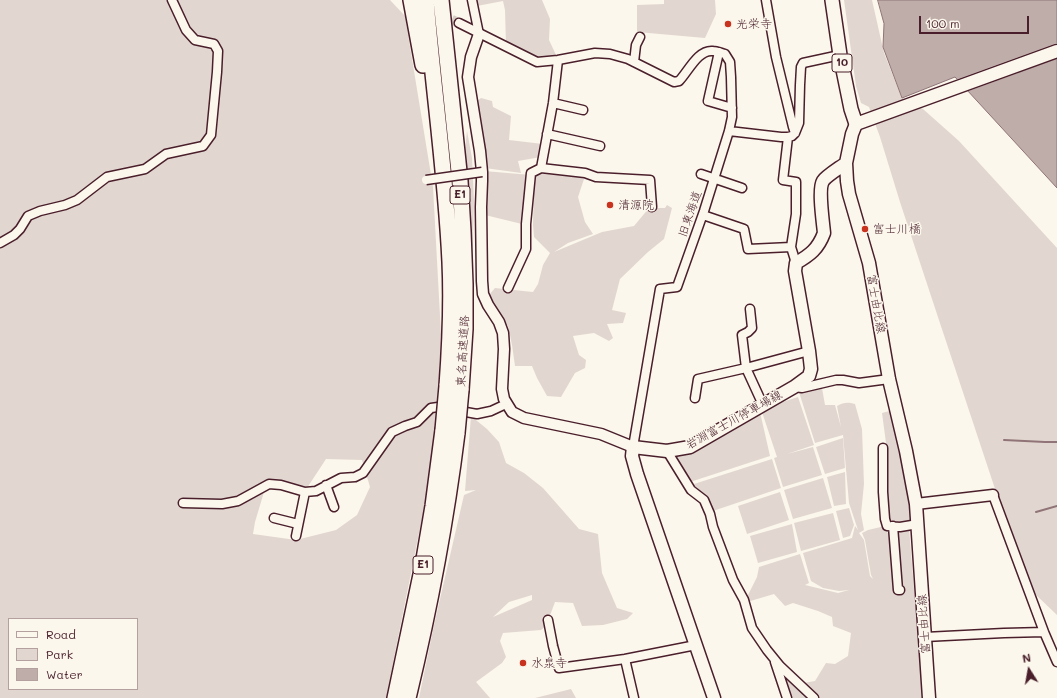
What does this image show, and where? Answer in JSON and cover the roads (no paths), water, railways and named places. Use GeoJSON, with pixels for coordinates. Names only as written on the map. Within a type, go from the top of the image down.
{"type":"FeatureCollection","features":[{"type":"Feature","properties":{"kind":"highway"},"geometry":{"type":"LineString","coordinates":[[411,0],[443,172]]}},
{"type":"Feature","properties":{"kind":"highway","name":"東名高速道路"},"geometry":{"type":"LineString","coordinates":[[426,0],[448,220],[454,388]]}},
{"type":"Feature","properties":{"kind":"highway","name":"東名高速道路"},"geometry":{"type":"LineString","coordinates":[[408,698],[436,567],[447,507],[450,432],[454,388],[465,329],[465,284],[460,181],[441,0]]}},
{"type":"Feature","properties":{"kind":"highway"},"geometry":{"type":"LineString","coordinates":[[445,0],[445,34]]}},
{"type":"Feature","properties":{"kind":"highway","name":"東名高速道路"},"geometry":{"type":"LineString","coordinates":[[395,698],[423,565],[433,506],[450,432]]}},
{"type":"Feature","properties":{"kind":"main road","name":"10"},"geometry":{"type":"LineString","coordinates":[[832,0],[840,55],[851,109],[856,124]]}},
{"type":"Feature","properties":{"kind":"main road"},"geometry":{"type":"LineString","coordinates":[[856,124],[1057,51]]}},
{"type":"Feature","properties":{"kind":"main road","name":"富士由比線"},"geometry":{"type":"LineString","coordinates":[[856,124],[852,134],[846,163],[847,181],[849,194],[869,263],[889,379],[906,451],[916,504],[929,698]]}},
{"type":"Feature","properties":{"kind":"main road"},"geometry":{"type":"LineString","coordinates":[[796,262],[808,256],[812,252],[824,233],[821,194],[821,186],[824,180],[846,163]]}},
{"type":"Feature","properties":{"kind":"main road","name":"岩淵富士川停車場線"},"geometry":{"type":"LineString","coordinates":[[633,447],[667,451],[690,447],[794,387],[809,376],[812,369],[795,271],[796,262]]}},
{"type":"Feature","properties":{"kind":"main road"},"geometry":{"type":"LineString","coordinates":[[633,447],[632,456],[637,474],[714,698]]}},
{"type":"Feature","properties":{"kind":"street"},"geometry":{"type":"LineString","coordinates":[[0,243],[14,235],[20,229],[28,216],[77,200],[107,177],[145,169],[166,154],[203,146],[211,135],[218,51],[214,44],[195,40],[186,30],[172,0]]}},
{"type":"Feature","properties":{"kind":"street"},"geometry":{"type":"LineString","coordinates":[[472,0],[479,34],[471,57],[468,77],[482,172],[482,281],[484,294],[488,305],[499,322],[503,334],[504,349],[502,389],[504,399],[512,412],[524,418],[601,434],[633,447]]}},
{"type":"Feature","properties":{"kind":"street"},"geometry":{"type":"LineString","coordinates":[[766,0],[776,57],[793,127],[782,180],[796,182],[796,214],[792,247],[796,262]]}},
{"type":"Feature","properties":{"kind":"street"},"geometry":{"type":"LineString","coordinates":[[458,23],[537,62],[558,60],[595,53],[610,54],[628,59],[674,82],[679,81],[700,56],[712,50],[719,52],[708,101],[732,108]]}},
{"type":"Feature","properties":{"kind":"street"},"geometry":{"type":"LineString","coordinates":[[634,62],[636,45],[640,37]]}},
{"type":"Feature","properties":{"kind":"street","name":"旧東海道"},"geometry":{"type":"LineString","coordinates":[[633,447],[660,289],[677,287],[729,131],[732,117],[730,62],[725,54],[719,52]]}},
{"type":"Feature","properties":{"kind":"street"},"geometry":{"type":"LineString","coordinates":[[792,135],[799,124],[801,67],[803,63],[840,55]]}},
{"type":"Feature","properties":{"kind":"street"},"geometry":{"type":"LineString","coordinates":[[540,168],[553,103],[558,60]]}},
{"type":"Feature","properties":{"kind":"street"},"geometry":{"type":"LineString","coordinates":[[553,103],[583,110]]}},
{"type":"Feature","properties":{"kind":"street"},"geometry":{"type":"LineString","coordinates":[[729,131],[773,136],[792,135]]}},
{"type":"Feature","properties":{"kind":"street"},"geometry":{"type":"LineString","coordinates":[[547,134],[600,146]]}},
{"type":"Feature","properties":{"kind":"street"},"geometry":{"type":"LineString","coordinates":[[508,288],[526,249],[526,224],[531,173],[540,168],[585,173],[596,177],[650,180],[652,207]]}},
{"type":"Feature","properties":{"kind":"street"},"geometry":{"type":"LineString","coordinates":[[426,180],[482,172]]}},
{"type":"Feature","properties":{"kind":"street"},"geometry":{"type":"LineString","coordinates":[[701,174],[742,188]]}},
{"type":"Feature","properties":{"kind":"street"},"geometry":{"type":"LineString","coordinates":[[702,215],[744,229],[748,249],[792,247]]}},
{"type":"Feature","properties":{"kind":"street"},"geometry":{"type":"LineString","coordinates":[[750,309],[752,328],[742,335],[746,368],[763,405]]}},
{"type":"Feature","properties":{"kind":"street"},"geometry":{"type":"LineString","coordinates":[[695,398],[698,379],[809,351]]}},
{"type":"Feature","properties":{"kind":"street"},"geometry":{"type":"LineString","coordinates":[[794,387],[802,388],[836,380],[859,383],[889,379]]}},
{"type":"Feature","properties":{"kind":"street"},"geometry":{"type":"LineString","coordinates":[[183,503],[222,504],[238,501],[269,484],[281,485],[305,492],[316,491],[341,478],[355,477],[363,473],[392,432],[417,422],[431,408],[438,407],[477,414],[491,411],[506,404]]}},
{"type":"Feature","properties":{"kind":"street"},"geometry":{"type":"LineString","coordinates":[[883,448],[884,519],[887,526],[900,528],[918,524]]}},
{"type":"Feature","properties":{"kind":"street"},"geometry":{"type":"LineString","coordinates":[[667,451],[691,490],[704,500],[733,580],[744,600],[752,628],[780,666],[814,698]]}},
{"type":"Feature","properties":{"kind":"street"},"geometry":{"type":"LineString","coordinates":[[326,486],[334,508]]}},
{"type":"Feature","properties":{"kind":"street"},"geometry":{"type":"LineString","coordinates":[[296,536],[305,492]]}},
{"type":"Feature","properties":{"kind":"street"},"geometry":{"type":"LineString","coordinates":[[916,504],[993,495],[1044,632],[1057,662]]}},
{"type":"Feature","properties":{"kind":"street"},"geometry":{"type":"LineString","coordinates":[[274,518],[298,524]]}},
{"type":"Feature","properties":{"kind":"street"},"geometry":{"type":"LineString","coordinates":[[893,526],[898,590],[900,590]]}},
{"type":"Feature","properties":{"kind":"street"},"geometry":{"type":"LineString","coordinates":[[548,620],[559,668],[625,659],[696,645]]}},
{"type":"Feature","properties":{"kind":"street"},"geometry":{"type":"LineString","coordinates":[[925,637],[1044,632]]}},
{"type":"Feature","properties":{"kind":"street"},"geometry":{"type":"LineString","coordinates":[[625,659],[634,698]]}},
{"type":"Feature","properties":{"kind":"street"},"geometry":{"type":"LineString","coordinates":[[774,659],[786,698]]}},
{"type":"Feature","properties":{"kind":"water"},"geometry":{"type":"Polygon","coordinates":[[[878,0],[1057,0],[1057,188],[955,77],[902,98],[883,47],[884,24],[878,0]]]}},
{"type":"Feature","properties":{"kind":"waterway"},"geometry":{"type":"LineString","coordinates":[[1004,440],[1057,442]]}},
{"type":"Feature","properties":{"kind":"waterway"},"geometry":{"type":"LineString","coordinates":[[1036,512],[1057,506]]}},
{"type":"Feature","properties":{"kind":"tunnel"},"geometry":{"type":"LineString","coordinates":[[438,14],[459,23]]}},
{"type":"Feature","properties":{"kind":"place","name":"光栄寺"},"geometry":{"type":"Point","coordinates":[728,24]}},
{"type":"Feature","properties":{"kind":"place","name":"清源院"},"geometry":{"type":"Point","coordinates":[610,205]}},
{"type":"Feature","properties":{"kind":"place","name":"富士川橋"},"geometry":{"type":"Point","coordinates":[865,229]}},
{"type":"Feature","properties":{"kind":"place","name":"水泉寺"},"geometry":{"type":"Point","coordinates":[523,663]}}]}
